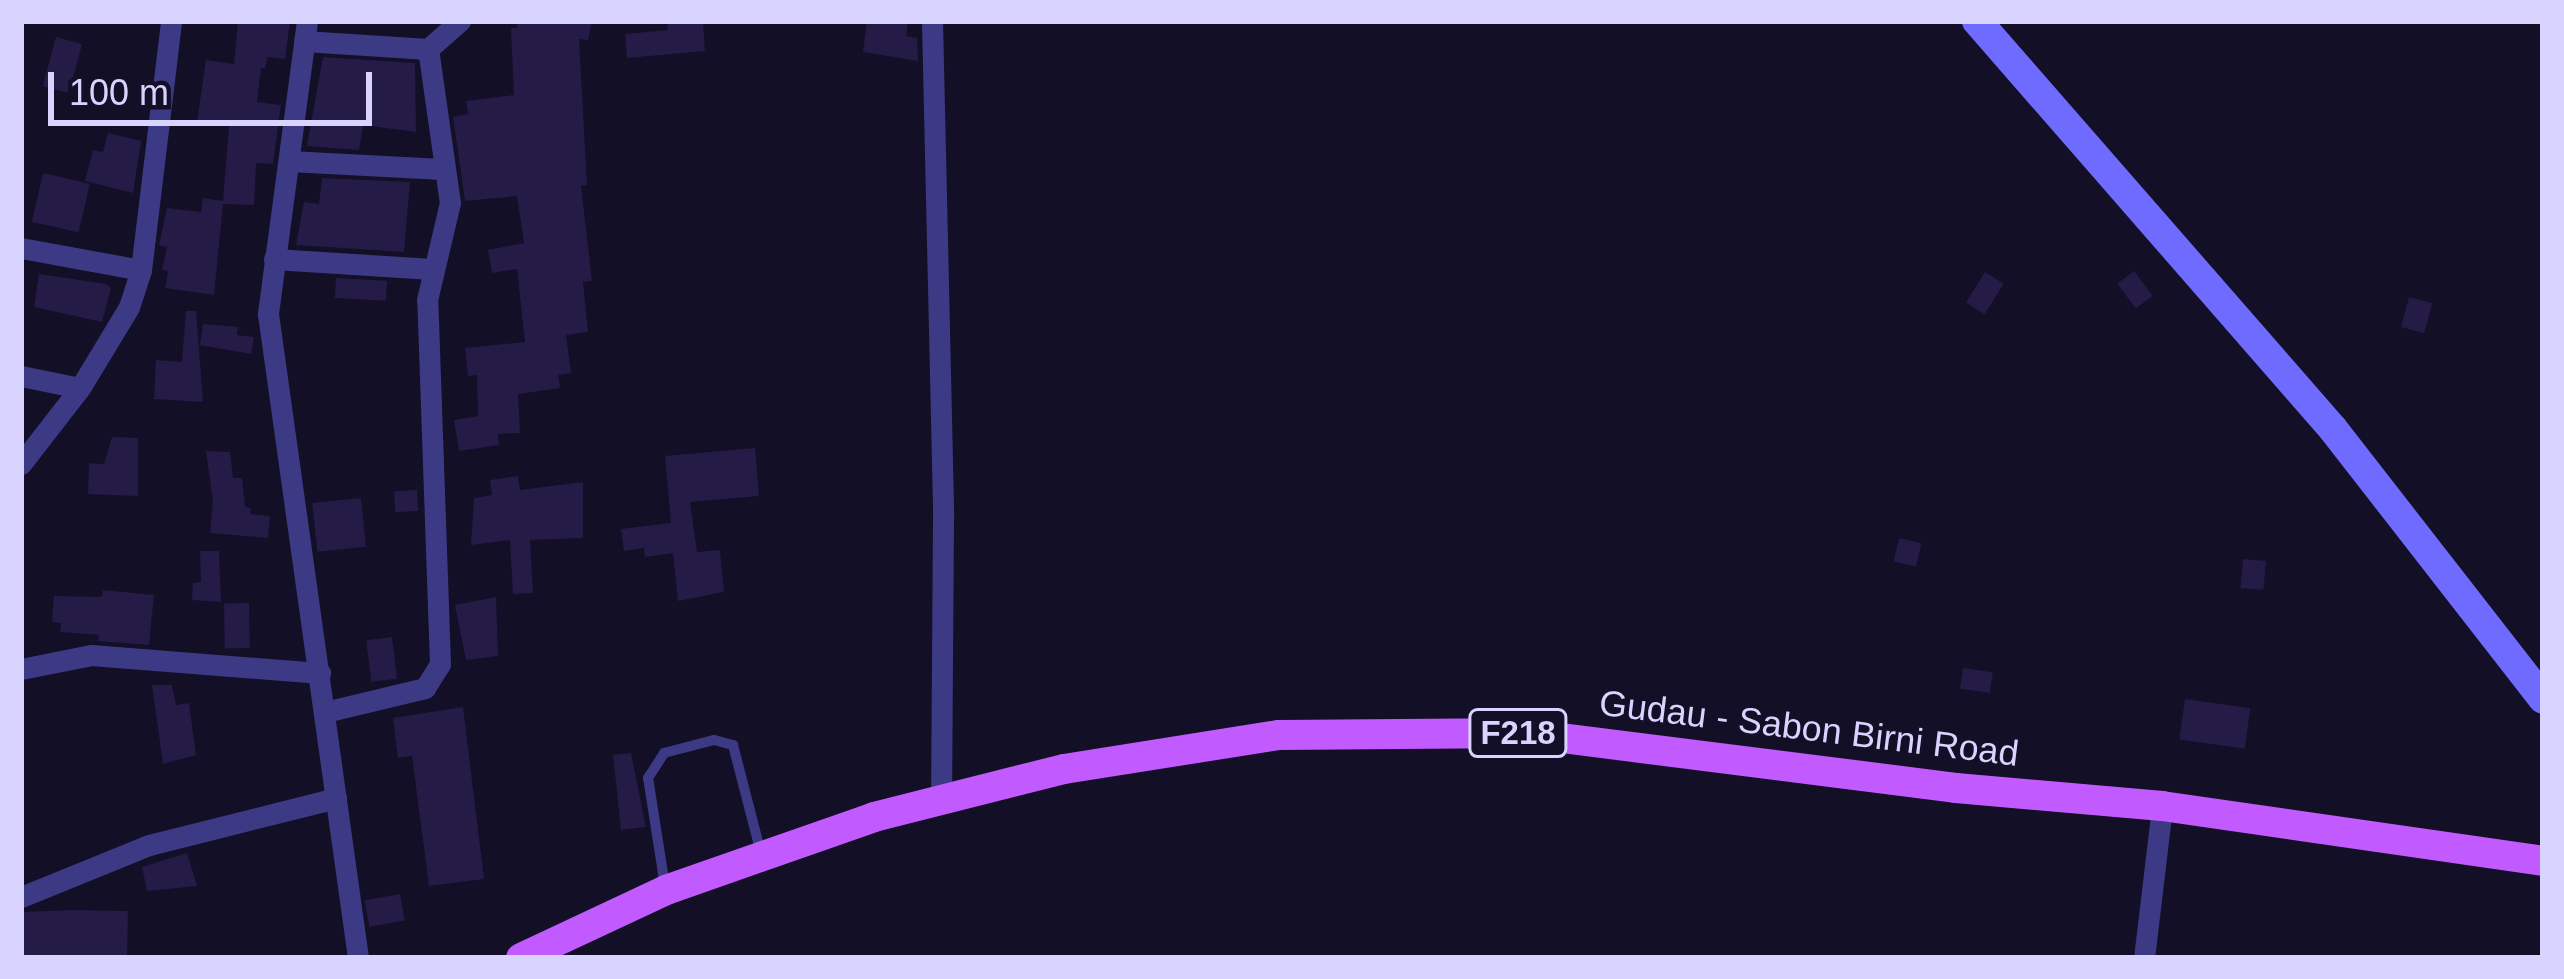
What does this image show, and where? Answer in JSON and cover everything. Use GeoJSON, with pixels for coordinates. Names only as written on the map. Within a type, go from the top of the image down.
{"type":"FeatureCollection","features":[{"type":"Feature","properties":{"kind":"main road","name":"Gudau - Sabon Birni Road"},"geometry":{"type":"LineString","coordinates":[[521,958],[666,890],[762,855],[941,801],[1064,769],[1279,735],[1522,733],[1956,788],[2162,806],[2543,861]]}},
{"type":"Feature","properties":{"kind":"street"},"geometry":{"type":"LineString","coordinates":[[21,464],[80,388],[129,307],[141,270],[171,21]]}},
{"type":"Feature","properties":{"kind":"street"},"geometry":{"type":"LineString","coordinates":[[428,50],[460,21]]}},
{"type":"Feature","properties":{"kind":"street"},"geometry":{"type":"LineString","coordinates":[[932,21],[944,518],[941,801]]}},
{"type":"Feature","properties":{"kind":"street"},"geometry":{"type":"LineString","coordinates":[[1976,21],[2333,429],[2543,699]]}},
{"type":"Feature","properties":{"kind":"street"},"geometry":{"type":"LineString","coordinates":[[358,958],[268,314],[305,31],[428,50]]}},
{"type":"Feature","properties":{"kind":"street"},"geometry":{"type":"LineString","coordinates":[[325,712],[424,688],[440,664],[427,300],[450,203],[428,50]]}},
{"type":"Feature","properties":{"kind":"street"},"geometry":{"type":"LineString","coordinates":[[289,161],[442,169]]}},
{"type":"Feature","properties":{"kind":"street"},"geometry":{"type":"LineString","coordinates":[[21,248],[141,270]]}},
{"type":"Feature","properties":{"kind":"street"},"geometry":{"type":"LineString","coordinates":[[274,259],[432,269]]}},
{"type":"Feature","properties":{"kind":"street"},"geometry":{"type":"LineString","coordinates":[[21,376],[80,388]]}},
{"type":"Feature","properties":{"kind":"street"},"geometry":{"type":"LineString","coordinates":[[21,669],[91,655],[320,674]]}},
{"type":"Feature","properties":{"kind":"street"},"geometry":{"type":"LineString","coordinates":[[21,897],[149,845],[337,798]]}},
{"type":"Feature","properties":{"kind":"street"},"geometry":{"type":"LineString","coordinates":[[2144,958],[2162,806]]}},
{"type":"Feature","properties":{"kind":"lane"},"geometry":{"type":"LineString","coordinates":[[666,890],[648,778],[664,753],[714,740],[733,745],[762,855]]}},
{"type":"Feature","properties":{"kind":"building"},"geometry":{"type":"Polygon","coordinates":[[[238,21],[290,21],[285,59],[267,57],[265,69],[261,68],[257,102],[281,105],[273,164],[256,163],[254,205],[223,204],[214,295],[165,288],[168,271],[162,270],[167,247],[159,245],[167,208],[201,212],[203,198],[223,201],[229,126],[197,122],[206,60],[234,64],[238,21]]]}},
{"type":"Feature","properties":{"kind":"building"},"geometry":{"type":"Polygon","coordinates":[[[517,21],[592,21],[588,40],[579,39],[587,185],[581,186],[592,281],[583,282],[588,332],[566,335],[571,373],[558,375],[560,388],[518,394],[520,433],[498,434],[499,445],[459,451],[454,420],[478,416],[477,375],[468,376],[465,348],[525,342],[517,269],[492,273],[488,250],[524,243],[517,196],[465,201],[453,117],[468,114],[466,101],[514,95],[511,28],[517,28],[517,21]]]}},
{"type":"Feature","properties":{"kind":"building"},"geometry":{"type":"Polygon","coordinates":[[[667,21],[703,21],[705,51],[627,58],[625,34],[668,30],[667,21]]]}},
{"type":"Feature","properties":{"kind":"building"},"geometry":{"type":"Polygon","coordinates":[[[867,21],[908,21],[906,36],[917,38],[918,61],[863,52],[867,21]]]}},
{"type":"Feature","properties":{"kind":"building"},"geometry":{"type":"Polygon","coordinates":[[[56,37],[82,44],[69,93],[43,86],[56,37]]]}},
{"type":"Feature","properties":{"kind":"building"},"geometry":{"type":"Polygon","coordinates":[[[323,57],[415,63],[416,132],[363,125],[359,150],[307,146],[323,57]]]}},
{"type":"Feature","properties":{"kind":"building"},"geometry":{"type":"Polygon","coordinates":[[[108,133],[141,141],[133,193],[85,181],[93,150],[103,152],[108,133]]]}},
{"type":"Feature","properties":{"kind":"building"},"geometry":{"type":"Polygon","coordinates":[[[43,173],[90,184],[79,233],[32,222],[43,173]]]}},
{"type":"Feature","properties":{"kind":"building"},"geometry":{"type":"Polygon","coordinates":[[[322,178],[410,182],[404,252],[296,245],[304,202],[319,204],[322,178]]]}},
{"type":"Feature","properties":{"kind":"building"},"geometry":{"type":"Polygon","coordinates":[[[2134,271],[2153,296],[2136,308],[2117,284],[2134,271]]]}},
{"type":"Feature","properties":{"kind":"building"},"geometry":{"type":"Polygon","coordinates":[[[1985,272],[2004,284],[1985,314],[1966,303],[1985,272]]]}},
{"type":"Feature","properties":{"kind":"building"},"geometry":{"type":"Polygon","coordinates":[[[39,274],[106,284],[111,288],[102,322],[34,307],[39,274]]]}},
{"type":"Feature","properties":{"kind":"building"},"geometry":{"type":"Polygon","coordinates":[[[336,278],[387,281],[386,301],[335,298],[336,278]]]}},
{"type":"Feature","properties":{"kind":"building"},"geometry":{"type":"Polygon","coordinates":[[[2409,297],[2432,303],[2424,333],[2401,327],[2409,297]]]}},
{"type":"Feature","properties":{"kind":"building"},"geometry":{"type":"Polygon","coordinates":[[[186,311],[196,311],[203,402],[154,399],[156,360],[182,362],[186,311]]]}},
{"type":"Feature","properties":{"kind":"building"},"geometry":{"type":"Polygon","coordinates":[[[203,324],[238,327],[237,335],[254,337],[251,354],[200,345],[203,324]]]}},
{"type":"Feature","properties":{"kind":"building"},"geometry":{"type":"Polygon","coordinates":[[[112,437],[138,438],[138,496],[88,494],[89,463],[104,464],[112,437]]]}},
{"type":"Feature","properties":{"kind":"building"},"geometry":{"type":"Polygon","coordinates":[[[755,448],[759,496],[690,502],[697,552],[720,550],[724,592],[678,601],[673,553],[645,557],[644,548],[624,551],[621,529],[671,523],[665,456],[755,448]]]}},
{"type":"Feature","properties":{"kind":"building"},"geometry":{"type":"Polygon","coordinates":[[[206,451],[230,452],[233,478],[242,478],[245,507],[251,508],[250,514],[270,516],[268,538],[210,533],[213,502],[206,451]]]}},
{"type":"Feature","properties":{"kind":"building"},"geometry":{"type":"Polygon","coordinates":[[[518,476],[520,490],[583,482],[583,538],[530,540],[533,593],[513,594],[510,540],[471,545],[474,498],[492,495],[490,480],[518,476]]]}},
{"type":"Feature","properties":{"kind":"building"},"geometry":{"type":"Polygon","coordinates":[[[417,490],[418,511],[395,512],[394,491],[417,490]]]}},
{"type":"Feature","properties":{"kind":"building"},"geometry":{"type":"Polygon","coordinates":[[[361,498],[366,547],[317,552],[312,503],[361,498]]]}},
{"type":"Feature","properties":{"kind":"building"},"geometry":{"type":"Polygon","coordinates":[[[1899,538],[1921,543],[1916,567],[1894,561],[1899,538]]]}},
{"type":"Feature","properties":{"kind":"building"},"geometry":{"type":"Polygon","coordinates":[[[200,551],[219,551],[221,602],[192,600],[193,583],[201,582],[200,551]]]}},
{"type":"Feature","properties":{"kind":"building"},"geometry":{"type":"Polygon","coordinates":[[[2243,559],[2266,561],[2263,590],[2240,588],[2243,559]]]}},
{"type":"Feature","properties":{"kind":"building"},"geometry":{"type":"Polygon","coordinates":[[[103,590],[154,595],[149,645],[60,632],[61,623],[52,622],[54,596],[102,597],[103,590]]]}},
{"type":"Feature","properties":{"kind":"building"},"geometry":{"type":"Polygon","coordinates":[[[496,597],[498,656],[466,660],[455,605],[496,597]]]}},
{"type":"Feature","properties":{"kind":"building"},"geometry":{"type":"Polygon","coordinates":[[[224,603],[249,603],[250,648],[225,648],[224,603]]]}},
{"type":"Feature","properties":{"kind":"building"},"geometry":{"type":"Polygon","coordinates":[[[392,637],[397,679],[371,682],[366,640],[392,637]]]}},
{"type":"Feature","properties":{"kind":"building"},"geometry":{"type":"Polygon","coordinates":[[[1963,668],[1993,672],[1990,693],[1960,689],[1963,668]]]}},
{"type":"Feature","properties":{"kind":"building"},"geometry":{"type":"Polygon","coordinates":[[[152,685],[172,685],[176,705],[189,703],[196,755],[163,764],[152,685]]]}},
{"type":"Feature","properties":{"kind":"building"},"geometry":{"type":"Polygon","coordinates":[[[2185,699],[2250,708],[2245,749],[2179,740],[2185,699]]]}},
{"type":"Feature","properties":{"kind":"building"},"geometry":{"type":"Polygon","coordinates":[[[463,707],[484,879],[429,886],[412,756],[398,758],[393,718],[463,707]]]}},
{"type":"Feature","properties":{"kind":"building"},"geometry":{"type":"Polygon","coordinates":[[[631,753],[646,827],[621,830],[613,755],[631,753]]]}},
{"type":"Feature","properties":{"kind":"building"},"geometry":{"type":"Polygon","coordinates":[[[187,853],[197,886],[147,891],[142,867],[187,853]]]}},
{"type":"Feature","properties":{"kind":"building"},"geometry":{"type":"Polygon","coordinates":[[[400,894],[405,921],[369,927],[365,900],[400,894]]]}},
{"type":"Feature","properties":{"kind":"building"},"geometry":{"type":"Polygon","coordinates":[[[128,911],[127,958],[22,958],[23,912],[128,911]]]}}]}
